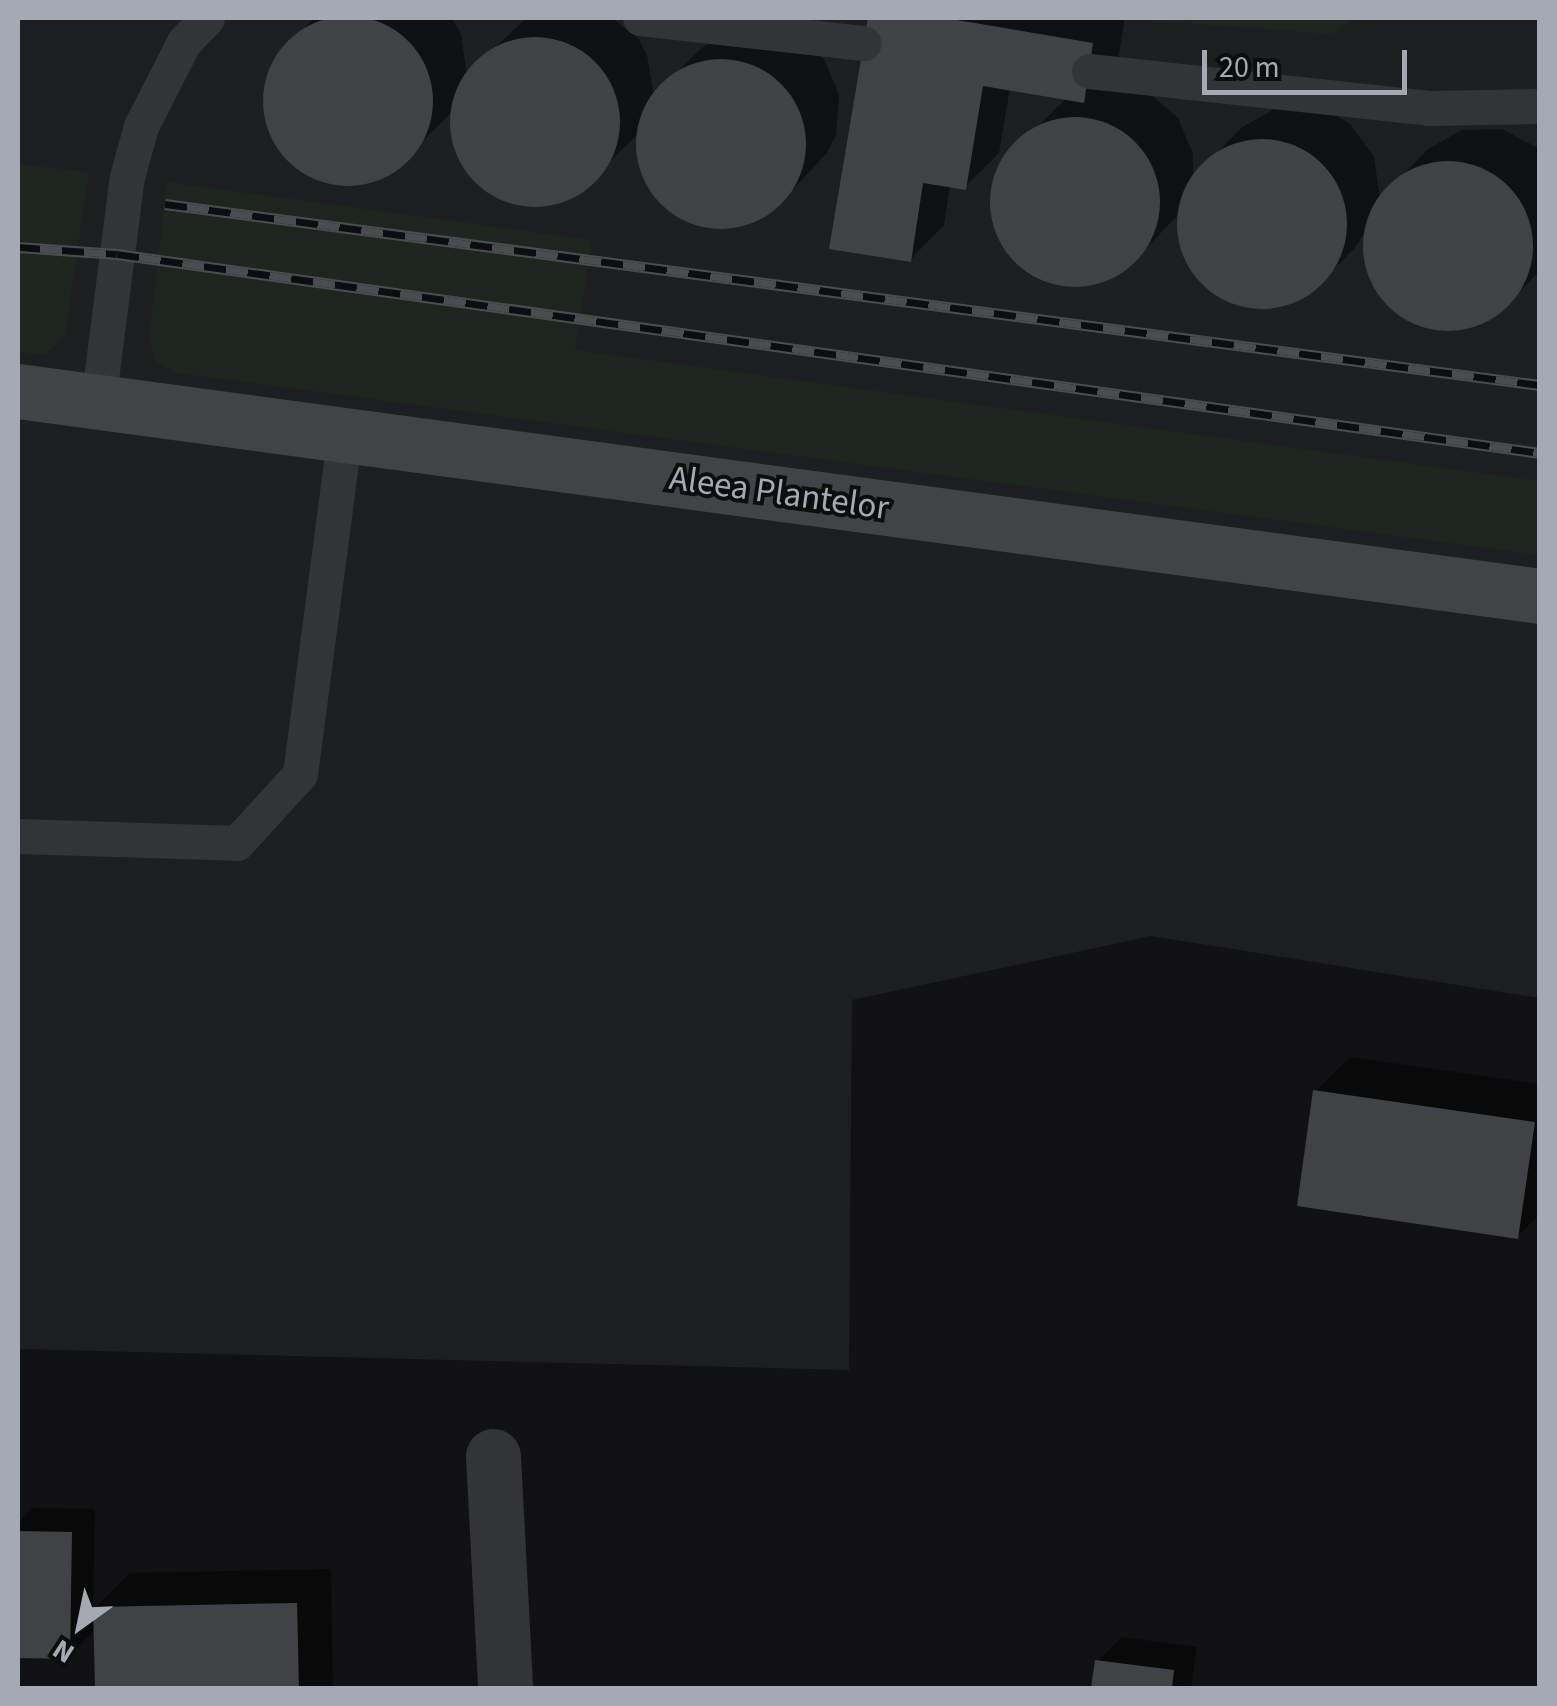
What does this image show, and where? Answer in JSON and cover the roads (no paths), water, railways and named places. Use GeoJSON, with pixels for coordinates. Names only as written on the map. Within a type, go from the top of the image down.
{"type":"FeatureCollection","features":[{"type":"Feature","properties":{"kind":"main road","name":"Aleea Plantelor"},"geometry":{"type":"LineString","coordinates":[[18,391],[1540,596]]}},
{"type":"Feature","properties":{"kind":"street"},"geometry":{"type":"LineString","coordinates":[[493,1456],[506,1688]]}},
{"type":"Feature","properties":{"kind":"lane"},"geometry":{"type":"LineString","coordinates":[[98,402],[127,177],[161,81],[184,42],[207,18]]}},
{"type":"Feature","properties":{"kind":"lane"},"geometry":{"type":"LineString","coordinates":[[640,18],[864,42]]}},
{"type":"Feature","properties":{"kind":"lane"},"geometry":{"type":"LineString","coordinates":[[1088,71],[1429,108],[1540,106]]}},
{"type":"Feature","properties":{"kind":"lane"},"geometry":{"type":"LineString","coordinates":[[18,836],[237,842],[300,774],[345,434]]}},
{"type":"Feature","properties":{"kind":"railway"},"geometry":{"type":"LineString","coordinates":[[165,204],[1540,385]]}},
{"type":"Feature","properties":{"kind":"railway"},"geometry":{"type":"LineString","coordinates":[[18,247],[117,254],[1540,453]]}}]}
